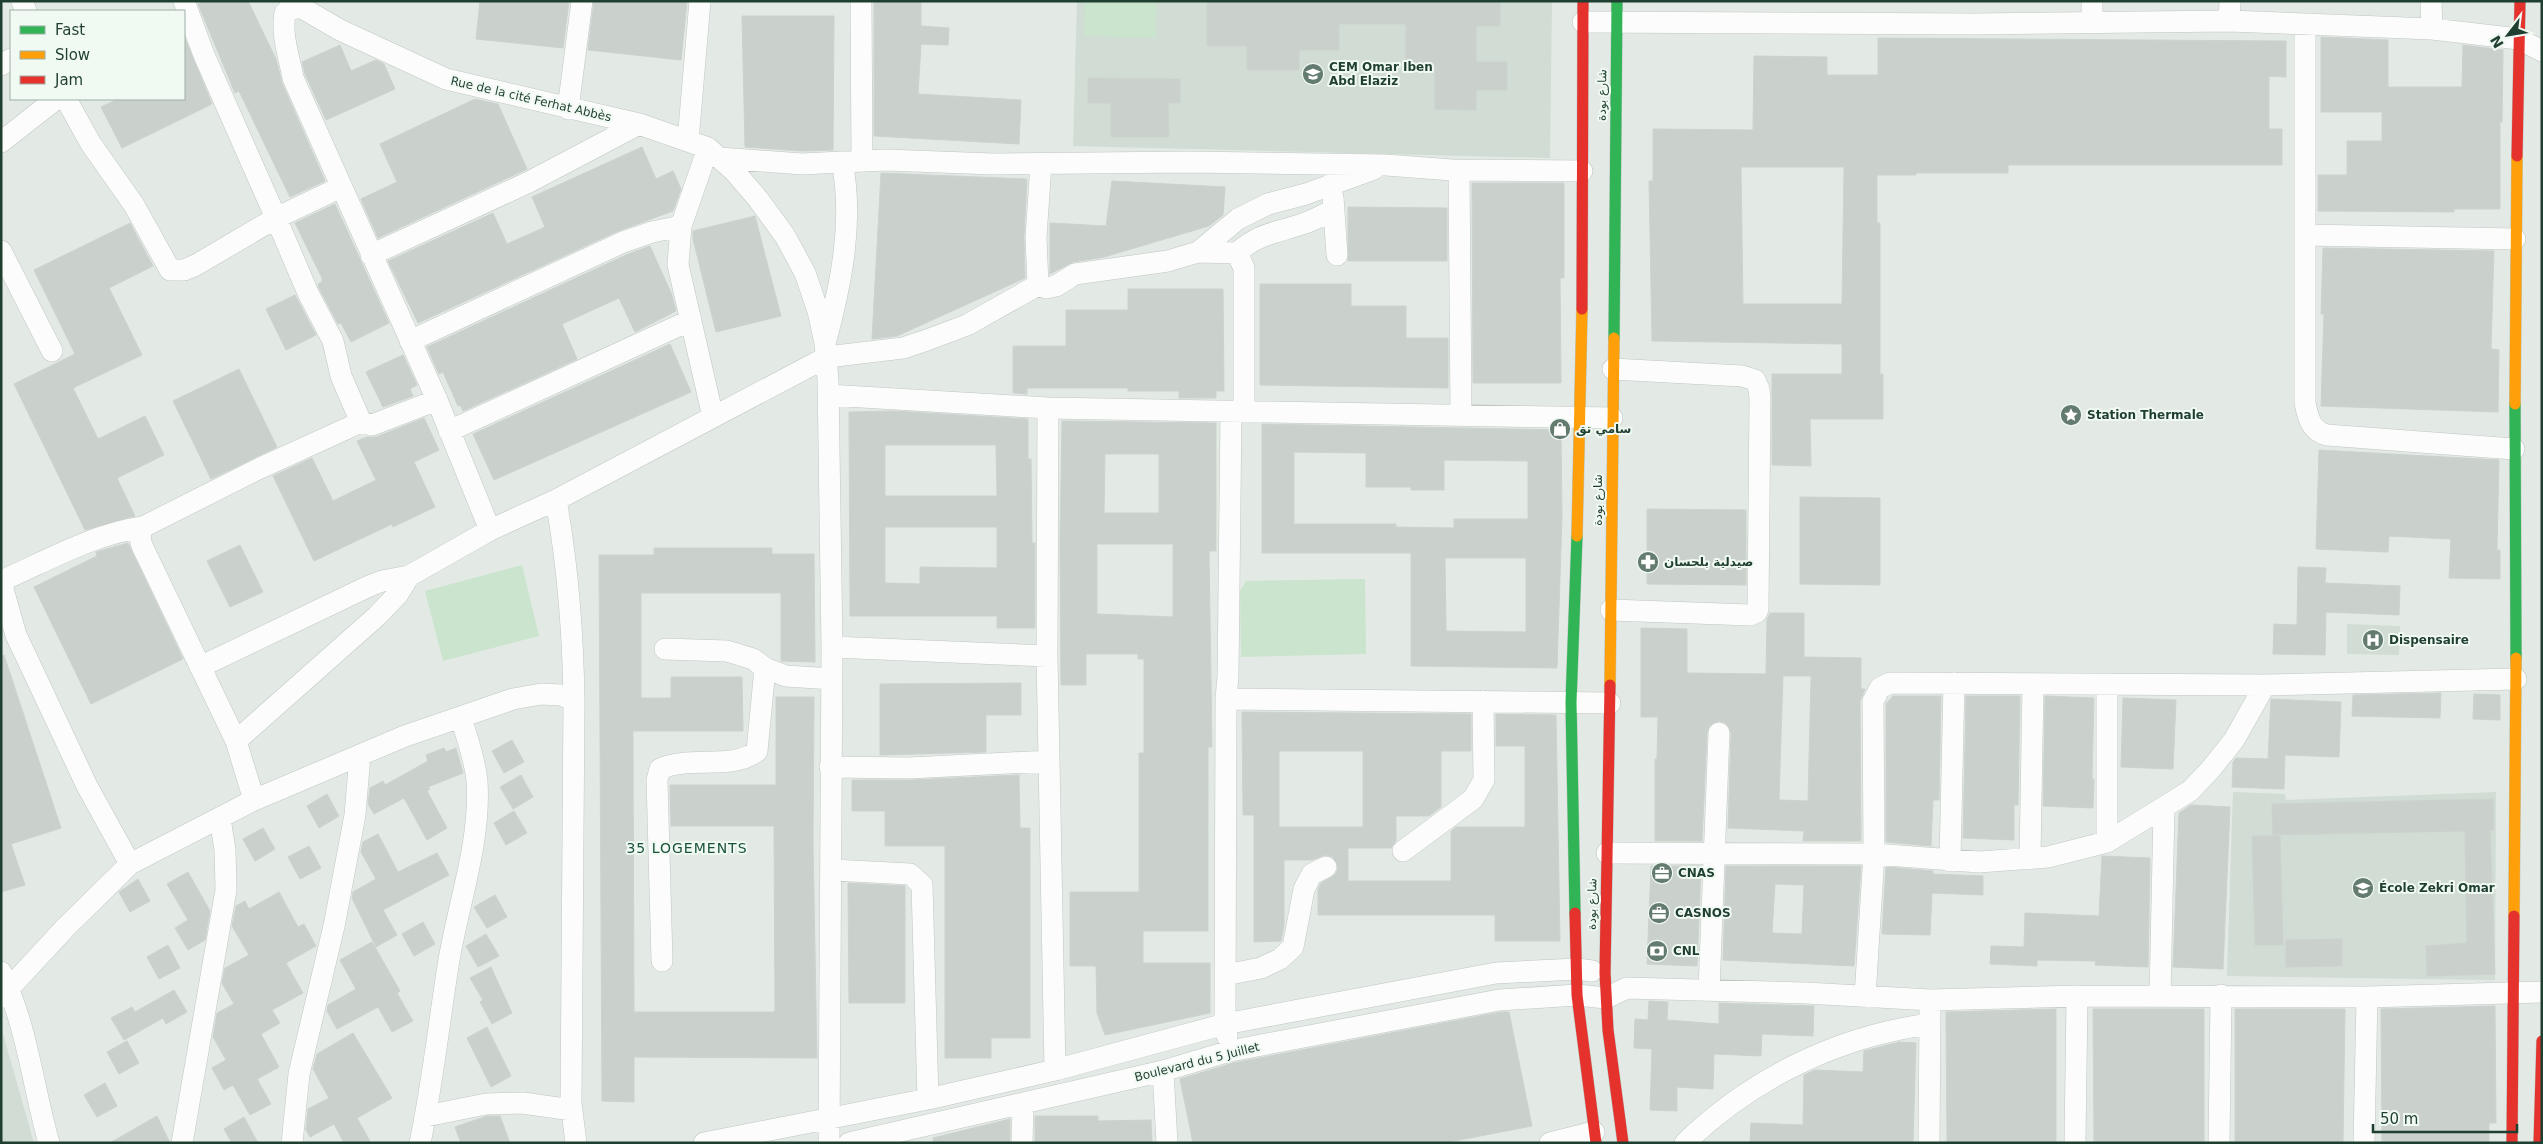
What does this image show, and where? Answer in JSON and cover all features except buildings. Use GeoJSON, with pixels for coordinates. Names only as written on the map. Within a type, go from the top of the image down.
{"type":"FeatureCollection","features":[{"type":"Feature","properties":{"kind":"street"},"geometry":{"type":"LineString","coordinates":[[184,1],[204,55],[308,293],[332,341],[342,376],[361,422]]}},
{"type":"Feature","properties":{"kind":"street"},"geometry":{"type":"LineString","coordinates":[[568,109],[582,1]]}},
{"type":"Feature","properties":{"kind":"street"},"geometry":{"type":"LineString","coordinates":[[688,141],[700,1]]}},
{"type":"Feature","properties":{"kind":"street"},"geometry":{"type":"LineString","coordinates":[[826,350],[840,287],[847,190],[852,162],[861,1]]}},
{"type":"Feature","properties":{"kind":"street","name":"شارع بودة"},"geometry":{"type":"LineString","coordinates":[[1583,1],[1581,418],[1571,702],[1577,995],[1595,1137]]}},
{"type":"Feature","properties":{"kind":"street","name":"شارع بودة"},"geometry":{"type":"LineString","coordinates":[[1617,1],[1610,703],[1605,973],[1608,1030],[1623,1143]]}},
{"type":"Feature","properties":{"kind":"street"},"geometry":{"type":"LineString","coordinates":[[2092,1],[2092,22]]}},
{"type":"Feature","properties":{"kind":"street"},"geometry":{"type":"LineString","coordinates":[[2432,1],[2432,29]]}},
{"type":"Feature","properties":{"kind":"street"},"geometry":{"type":"LineString","coordinates":[[2512,1143],[2516,679],[2515,239],[2520,1]]}},
{"type":"Feature","properties":{"kind":"street"},"geometry":{"type":"LineString","coordinates":[[296,4],[294,8],[285,13],[283,33],[294,78],[341,188],[437,400],[490,530]]}},
{"type":"Feature","properties":{"kind":"street","name":"Rue de la cité Ferhat Abbès"},"geometry":{"type":"LineString","coordinates":[[296,4],[340,30],[446,79],[568,109],[639,124],[688,141],[714,153]]}},
{"type":"Feature","properties":{"kind":"street"},"geometry":{"type":"LineString","coordinates":[[1583,22],[1976,24],[2092,22],[2230,11],[2305,25],[2432,29],[2519,39],[2542,51]]}},
{"type":"Feature","properties":{"kind":"street"},"geometry":{"type":"LineString","coordinates":[[2305,25],[2305,402],[2315,430],[2327,435],[2514,449]]}},
{"type":"Feature","properties":{"kind":"street"},"geometry":{"type":"LineString","coordinates":[[1,142],[55,100]]}},
{"type":"Feature","properties":{"kind":"street"},"geometry":{"type":"LineString","coordinates":[[67,100],[91,144],[134,205],[170,270],[184,270],[196,265],[276,218],[341,188]]}},
{"type":"Feature","properties":{"kind":"street"},"geometry":{"type":"LineString","coordinates":[[372,255],[529,182],[639,124]]}},
{"type":"Feature","properties":{"kind":"street"},"geometry":{"type":"LineString","coordinates":[[714,153],[802,164],[852,162],[1041,164],[1189,162],[1386,165],[1459,170],[1582,171]]}},
{"type":"Feature","properties":{"kind":"street"},"geometry":{"type":"LineString","coordinates":[[713,416],[678,265],[681,226],[714,153]]}},
{"type":"Feature","properties":{"kind":"street"},"geometry":{"type":"LineString","coordinates":[[714,153],[734,171],[758,199],[785,236],[805,272],[818,311],[826,350],[832,646],[829,1143]]}},
{"type":"Feature","properties":{"kind":"street"},"geometry":{"type":"LineString","coordinates":[[1038,285],[1036,237],[1041,164]]}},
{"type":"Feature","properties":{"kind":"street"},"geometry":{"type":"LineString","coordinates":[[1198,252],[1238,219],[1268,204],[1386,165]]}},
{"type":"Feature","properties":{"kind":"street"},"geometry":{"type":"LineString","coordinates":[[1459,170],[1461,415]]}},
{"type":"Feature","properties":{"kind":"street"},"geometry":{"type":"LineString","coordinates":[[1332,184],[1336,255]]}},
{"type":"Feature","properties":{"kind":"street"},"geometry":{"type":"LineString","coordinates":[[200,667],[367,587],[382,581],[409,576],[490,530],[556,500],[713,416],[826,350],[903,348],[967,325],[1038,285],[1046,288],[1056,286],[1075,274],[1168,261],[1198,252],[1238,253],[1249,242],[1266,233],[1304,223],[1334,210]]}},
{"type":"Feature","properties":{"kind":"street"},"geometry":{"type":"LineString","coordinates":[[410,341],[623,242],[652,232],[681,226]]}},
{"type":"Feature","properties":{"kind":"street"},"geometry":{"type":"LineString","coordinates":[[2305,236],[2515,239]]}},
{"type":"Feature","properties":{"kind":"street"},"geometry":{"type":"LineString","coordinates":[[1,251],[52,350]]}},
{"type":"Feature","properties":{"kind":"street"},"geometry":{"type":"LineString","coordinates":[[1230,1051],[1225,1024],[1226,699],[1244,268],[1238,253]]}},
{"type":"Feature","properties":{"kind":"street"},"geometry":{"type":"LineString","coordinates":[[449,431],[691,320]]}},
{"type":"Feature","properties":{"kind":"street"},"geometry":{"type":"LineString","coordinates":[[1611,610],[1750,614],[1757,612],[1760,399],[1759,389],[1755,380],[1742,376],[1613,369]]}},
{"type":"Feature","properties":{"kind":"street"},"geometry":{"type":"LineString","coordinates":[[828,395],[1048,408],[1612,418]]}},
{"type":"Feature","properties":{"kind":"street"},"geometry":{"type":"LineString","coordinates":[[130,864],[9,638],[1,581],[120,530],[143,527],[256,470],[361,422],[372,425],[437,400]]}},
{"type":"Feature","properties":{"kind":"street"},"geometry":{"type":"LineString","coordinates":[[1048,408],[1047,656],[1055,1070]]}},
{"type":"Feature","properties":{"kind":"street"},"geometry":{"type":"LineString","coordinates":[[556,500],[566,554],[572,618],[574,701],[572,1110],[576,1143]]}},
{"type":"Feature","properties":{"kind":"street"},"geometry":{"type":"LineString","coordinates":[[143,527],[141,543],[236,741],[254,800]]}},
{"type":"Feature","properties":{"kind":"street"},"geometry":{"type":"LineString","coordinates":[[236,741],[377,616],[398,594],[409,576]]}},
{"type":"Feature","properties":{"kind":"street"},"geometry":{"type":"LineString","coordinates":[[832,646],[1047,656]]}},
{"type":"Feature","properties":{"kind":"street"},"geometry":{"type":"LineString","coordinates":[[665,649],[727,651],[753,659],[765,668],[786,676],[832,680]]}},
{"type":"Feature","properties":{"kind":"street"},"geometry":{"type":"LineString","coordinates":[[662,961],[657,780],[660,769],[669,765],[686,762],[747,759],[757,751],[765,668]]}},
{"type":"Feature","properties":{"kind":"street"},"geometry":{"type":"LineString","coordinates":[[1865,997],[1874,854],[1873,701],[1876,693],[1884,685],[1890,683],[1954,683],[2265,685],[2516,679]]}},
{"type":"Feature","properties":{"kind":"street"},"geometry":{"type":"LineString","coordinates":[[1950,861],[1954,683]]}},
{"type":"Feature","properties":{"kind":"street"},"geometry":{"type":"LineString","coordinates":[[2030,859],[2033,684]]}},
{"type":"Feature","properties":{"kind":"street"},"geometry":{"type":"LineString","coordinates":[[2107,684],[2107,842]]}},
{"type":"Feature","properties":{"kind":"street"},"geometry":{"type":"LineString","coordinates":[[1607,853],[1874,854],[1950,861],[2030,859],[2089,848],[2107,842],[2164,809],[2190,790],[2210,770],[2234,740],[2265,685]]}},
{"type":"Feature","properties":{"kind":"street"},"geometry":{"type":"LineString","coordinates":[[49,1143],[4,986],[130,864],[254,800],[405,736],[513,699],[541,694],[561,695],[574,701]]}},
{"type":"Feature","properties":{"kind":"street"},"geometry":{"type":"LineString","coordinates":[[1226,699],[1610,703]]}},
{"type":"Feature","properties":{"kind":"street"},"geometry":{"type":"LineString","coordinates":[[1403,851],[1472,799],[1484,780],[1483,701]]}},
{"type":"Feature","properties":{"kind":"street"},"geometry":{"type":"LineString","coordinates":[[420,1143],[426,1116],[450,959],[470,861],[477,805],[477,779],[461,718]]}},
{"type":"Feature","properties":{"kind":"street"},"geometry":{"type":"LineString","coordinates":[[1709,990],[1719,733]]}},
{"type":"Feature","properties":{"kind":"street"},"geometry":{"type":"LineString","coordinates":[[292,1143],[300,1074],[334,926],[355,815],[360,755]]}},
{"type":"Feature","properties":{"kind":"street"},"geometry":{"type":"LineString","coordinates":[[830,766],[909,768],[1049,761]]}},
{"type":"Feature","properties":{"kind":"street"},"geometry":{"type":"LineString","coordinates":[[2160,996],[2164,809]]}},
{"type":"Feature","properties":{"kind":"street"},"geometry":{"type":"LineString","coordinates":[[182,1143],[226,890],[225,850],[220,818]]}},
{"type":"Feature","properties":{"kind":"street"},"geometry":{"type":"LineString","coordinates":[[1225,976],[1261,968],[1280,959],[1293,947],[1304,889],[1312,874],[1326,867]]}},
{"type":"Feature","properties":{"kind":"street"},"geometry":{"type":"LineString","coordinates":[[832,870],[910,874],[922,885],[928,1099]]}},
{"type":"Feature","properties":{"kind":"street"},"geometry":{"type":"LineString","coordinates":[[704,1143],[928,1099],[1055,1070],[1225,1024],[1496,973],[1576,969],[1605,973],[1627,988]]}},
{"type":"Feature","properties":{"kind":"street"},"geometry":{"type":"LineString","coordinates":[[1606,998],[1627,988],[1931,1000],[2077,996],[2366,997],[2542,992]]}},
{"type":"Feature","properties":{"kind":"street","name":"Boulevard du 5 Juillet"},"geometry":{"type":"LineString","coordinates":[[849,1143],[1164,1071],[1230,1051],[1499,1000],[1577,995],[1606,998]]}},
{"type":"Feature","properties":{"kind":"street"},"geometry":{"type":"LineString","coordinates":[[2075,1143],[2077,996]]}},
{"type":"Feature","properties":{"kind":"street"},"geometry":{"type":"LineString","coordinates":[[2219,1143],[2221,996]]}},
{"type":"Feature","properties":{"kind":"street"},"geometry":{"type":"LineString","coordinates":[[2364,1143],[2366,997]]}},
{"type":"Feature","properties":{"kind":"street"},"geometry":{"type":"LineString","coordinates":[[1929,1143],[1931,1000]]}},
{"type":"Feature","properties":{"kind":"street"},"geometry":{"type":"LineString","coordinates":[[1685,1143],[1709,1119],[1733,1101],[1792,1066],[1880,1032],[1930,1024]]}},
{"type":"Feature","properties":{"kind":"street"},"geometry":{"type":"LineString","coordinates":[[2539,1143],[2542,1041]]}},
{"type":"Feature","properties":{"kind":"street"},"geometry":{"type":"LineString","coordinates":[[1164,1071],[1167,1143]]}},
{"type":"Feature","properties":{"kind":"street"},"geometry":{"type":"LineString","coordinates":[[426,1116],[486,1104],[523,1103],[572,1110]]}},
{"type":"Feature","properties":{"kind":"street"},"geometry":{"type":"LineString","coordinates":[[1022,1143],[1023,1104]]}},
{"type":"Feature","properties":{"kind":"street"},"geometry":{"type":"LineString","coordinates":[[1550,1143],[1595,1137]]}},
{"type":"Feature","properties":{"kind":"shaded area","name":"CEM Omar Iben Abd Elaziz"},"geometry":{"type":"Polygon","coordinates":[[[1077,1],[1552,1],[1550,158],[1073,146],[1077,1]]]}},
{"type":"Feature","properties":{"kind":"shaded area","name":"Dispensaire"},"geometry":{"type":"Polygon","coordinates":[[[2347,624],[2400,626],[2399,655],[2347,654],[2347,624]]]}},
{"type":"Feature","properties":{"kind":"shaded area","name":"École Zekri Omar"},"geometry":{"type":"Polygon","coordinates":[[[2233,792],[2285,794],[2286,800],[2496,792],[2495,980],[2227,976],[2233,792]]]}},
{"type":"Feature","properties":{"kind":"shaded area"},"geometry":{"type":"Polygon","coordinates":[[[1,1027],[34,1143],[1,1143],[1,1027]]]}},
{"type":"Feature","properties":{"kind":"green space"},"geometry":{"type":"Polygon","coordinates":[[[1085,1],[1157,1],[1156,38],[1084,36],[1085,1]]]}},
{"type":"Feature","properties":{"kind":"green space"},"geometry":{"type":"Polygon","coordinates":[[[522,565],[539,636],[443,661],[425,591],[522,565]]]}},
{"type":"Feature","properties":{"kind":"green space"},"geometry":{"type":"Polygon","coordinates":[[[1365,579],[1366,654],[1241,657],[1240,591],[1246,581],[1365,579]]]}},
{"type":"Feature","properties":{"kind":"traffic: fast"},"geometry":{"type":"LineString","coordinates":[[1614,338],[1617,1]]}},
{"type":"Feature","properties":{"kind":"traffic: fast"},"geometry":{"type":"LineString","coordinates":[[2515,404],[2516,658]]}},
{"type":"Feature","properties":{"kind":"traffic: fast"},"geometry":{"type":"LineString","coordinates":[[1575,913],[1571,702],[1577,536]]}},
{"type":"Feature","properties":{"kind":"traffic: slow"},"geometry":{"type":"LineString","coordinates":[[2515,404],[2517,156]]}},
{"type":"Feature","properties":{"kind":"traffic: slow"},"geometry":{"type":"LineString","coordinates":[[1577,536],[1582,309]]}},
{"type":"Feature","properties":{"kind":"traffic: slow"},"geometry":{"type":"LineString","coordinates":[[1610,685],[1614,338]]}},
{"type":"Feature","properties":{"kind":"traffic: slow"},"geometry":{"type":"LineString","coordinates":[[2514,916],[2516,658]]}},
{"type":"Feature","properties":{"kind":"traffic: jam"},"geometry":{"type":"LineString","coordinates":[[1582,309],[1583,1]]}},
{"type":"Feature","properties":{"kind":"traffic: jam"},"geometry":{"type":"LineString","coordinates":[[2517,156],[2520,1]]}},
{"type":"Feature","properties":{"kind":"traffic: jam"},"geometry":{"type":"LineString","coordinates":[[1610,685],[1605,973],[1608,1030],[1623,1143]]}},
{"type":"Feature","properties":{"kind":"traffic: jam"},"geometry":{"type":"LineString","coordinates":[[1575,913],[1577,995],[1596,1143]]}},
{"type":"Feature","properties":{"kind":"traffic: jam"},"geometry":{"type":"LineString","coordinates":[[2512,1143],[2514,916]]}},
{"type":"Feature","properties":{"kind":"traffic: jam"},"geometry":{"type":"LineString","coordinates":[[2539,1143],[2542,1041]]}},
{"type":"Feature","properties":{"kind":"place","name":"CEM Omar Iben Abd Elaziz"},"geometry":{"type":"Point","coordinates":[1313,74]}},
{"type":"Feature","properties":{"kind":"place","name":"Station Thermale"},"geometry":{"type":"Point","coordinates":[2071,415]}},
{"type":"Feature","properties":{"kind":"place","name":"سامي تق"},"geometry":{"type":"Point","coordinates":[1560,429]}},
{"type":"Feature","properties":{"kind":"place","name":"صيدلية بلحسان"},"geometry":{"type":"Point","coordinates":[1648,562]}},
{"type":"Feature","properties":{"kind":"place","name":"Dispensaire"},"geometry":{"type":"Point","coordinates":[2373,640]}},
{"type":"Feature","properties":{"kind":"place","name":"CNAS"},"geometry":{"type":"Point","coordinates":[1662,873]}},
{"type":"Feature","properties":{"kind":"place","name":"École Zekri Omar"},"geometry":{"type":"Point","coordinates":[2363,888]}},
{"type":"Feature","properties":{"kind":"place","name":"CASNOS"},"geometry":{"type":"Point","coordinates":[1659,913]}},
{"type":"Feature","properties":{"kind":"place","name":"CNL"},"geometry":{"type":"Point","coordinates":[1657,951]}},
{"type":"Feature","properties":{"kind":"district","name":"35 LOGEMENTS"},"geometry":{"type":"Point","coordinates":[687,848]}}]}
